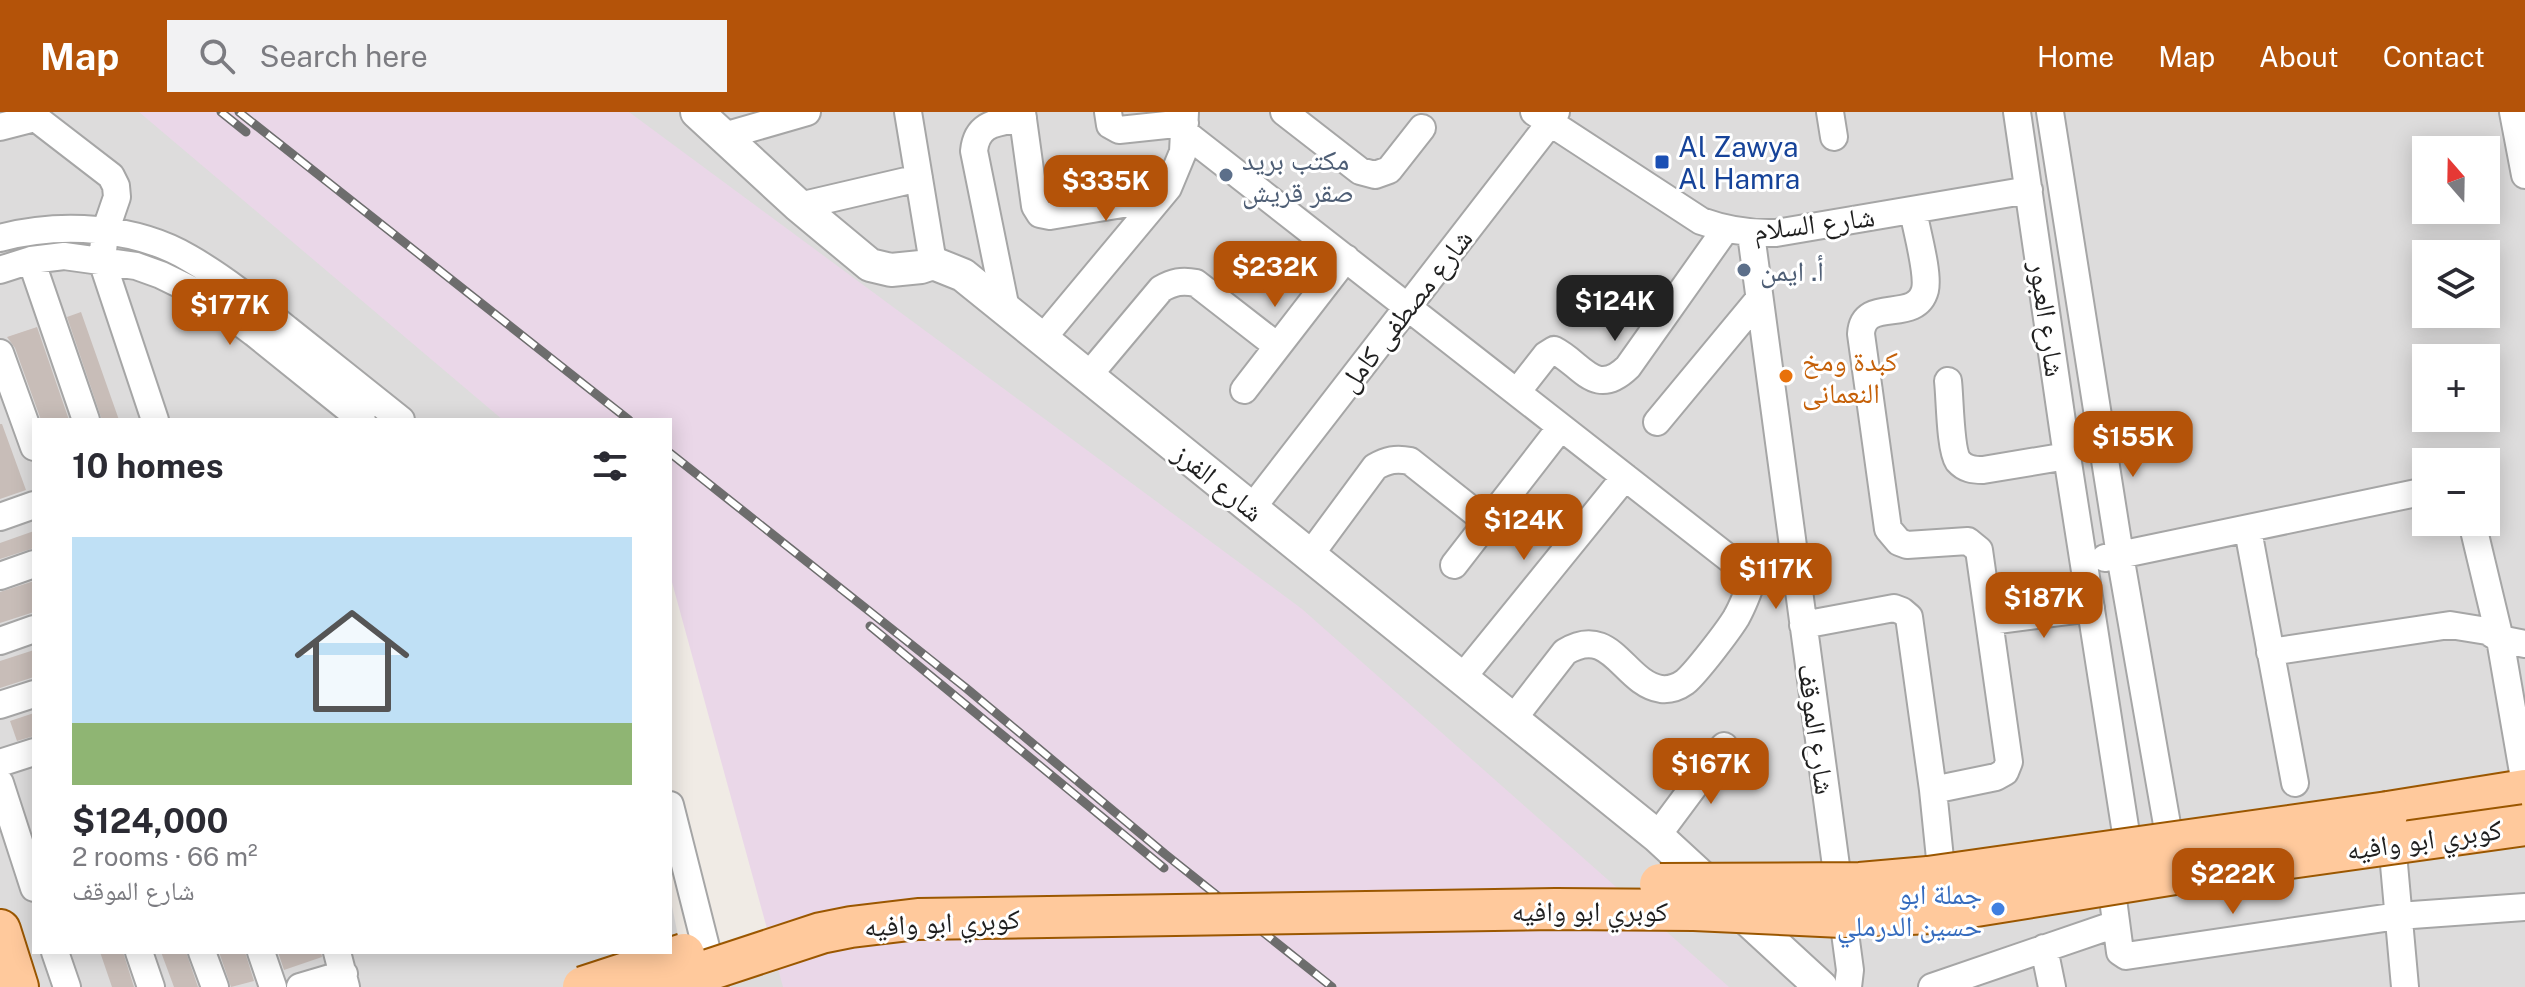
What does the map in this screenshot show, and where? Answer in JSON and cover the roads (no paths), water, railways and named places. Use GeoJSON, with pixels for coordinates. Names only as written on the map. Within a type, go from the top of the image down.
{"type":"FeatureCollection","features":[{"type":"Feature","properties":{"kind":"main road"},"geometry":{"type":"LineString","coordinates":[[1726,901],[1840,899],[1943,888],[2389,818],[2525,787]]}},
{"type":"Feature","properties":{"kind":"main road"},"geometry":{"type":"LineString","coordinates":[[2389,818],[2525,806]]}},
{"type":"Feature","properties":{"kind":"main road","name":"كوبري ابو وافيه"},"geometry":{"type":"LineString","coordinates":[[583,987],[782,921],[841,908],[918,899],[1523,884],[1860,883],[2389,818]]}},
{"type":"Feature","properties":{"kind":"main road","name":"كوبري ابو وافيه"},"geometry":{"type":"LineString","coordinates":[[657,987],[821,933],[918,919],[1556,909],[1694,910],[1842,917],[1932,913],[2175,874],[2525,825]]}},
{"type":"Feature","properties":{"kind":"main road"},"geometry":{"type":"LineString","coordinates":[[0,930],[18,987]]}},
{"type":"Feature","properties":{"kind":"street"},"geometry":{"type":"LineString","coordinates":[[697,112],[799,206],[870,265],[891,270],[933,263],[908,112]]}},
{"type":"Feature","properties":{"kind":"street"},"geometry":{"type":"LineString","coordinates":[[724,136],[807,112]]}},
{"type":"Feature","properties":{"kind":"street"},"geometry":{"type":"LineString","coordinates":[[1108,112],[1110,125],[1119,130],[1185,123],[1346,258],[1740,567],[1755,572],[1795,565]]}},
{"type":"Feature","properties":{"kind":"street"},"geometry":{"type":"LineString","coordinates":[[1284,112],[1360,171],[1375,175],[1389,170],[1422,128]]}},
{"type":"Feature","properties":{"kind":"street","name":"شارع العبور"},"geometry":{"type":"LineString","coordinates":[[2017,112],[2091,608],[2119,860],[2116,924],[2120,952],[2129,957],[2398,916]]}},
{"type":"Feature","properties":{"kind":"street","name":"شارع العبور"},"geometry":{"type":"LineString","coordinates":[[2050,112],[2120,555],[2172,853]]}},
{"type":"Feature","properties":{"kind":"street"},"geometry":{"type":"LineString","coordinates":[[2513,112],[2525,175]]}},
{"type":"Feature","properties":{"kind":"street"},"geometry":{"type":"LineString","coordinates":[[0,127],[32,115],[111,176],[117,197],[105,232],[102,261],[154,418]]}},
{"type":"Feature","properties":{"kind":"street"},"geometry":{"type":"LineString","coordinates":[[1006,309],[974,151],[975,140],[981,130],[1023,115],[1035,206],[1040,214],[1050,216],[1159,198]]}},
{"type":"Feature","properties":{"kind":"street","name":"شارع السلام"},"geometry":{"type":"LineString","coordinates":[[1547,116],[1701,221],[1738,232],[1776,233],[2029,190]]}},
{"type":"Feature","properties":{"kind":"street","name":"شارع مصطفى كامل"},"geometry":{"type":"LineString","coordinates":[[1252,508],[1547,116]]}},
{"type":"Feature","properties":{"kind":"street"},"geometry":{"type":"LineString","coordinates":[[1042,339],[1159,198],[1177,170],[1183,152],[1185,123]]}},
{"type":"Feature","properties":{"kind":"street"},"geometry":{"type":"LineString","coordinates":[[799,206],[919,178]]}},
{"type":"Feature","properties":{"kind":"street"},"geometry":{"type":"LineString","coordinates":[[1913,210],[1925,292],[1916,304],[1868,315],[1861,323],[1888,529],[1899,542],[1907,545],[1961,540],[1975,544],[1981,557],[2009,762],[2005,772],[1996,777],[1933,790]]}},
{"type":"Feature","properties":{"kind":"street"},"geometry":{"type":"LineString","coordinates":[[0,238],[63,229],[105,232],[152,241],[187,256],[233,285],[389,416]]}},
{"type":"Feature","properties":{"kind":"street"},"geometry":{"type":"LineString","coordinates":[[1517,392],[1546,355],[1554,350],[1593,379],[1612,379],[1621,374],[1738,232]]}},
{"type":"Feature","properties":{"kind":"street","name":"شارع الموقف"},"geometry":{"type":"LineString","coordinates":[[1738,232],[1759,299],[1850,970],[1848,987]]}},
{"type":"Feature","properties":{"kind":"street"},"geometry":{"type":"LineString","coordinates":[[0,270],[31,260],[64,256],[136,266],[161,275],[206,297],[360,418]]}},
{"type":"Feature","properties":{"kind":"street"},"geometry":{"type":"LineString","coordinates":[[1244,390],[1346,258]]}},
{"type":"Feature","properties":{"kind":"street"},"geometry":{"type":"LineString","coordinates":[[31,260],[85,418]]}},
{"type":"Feature","properties":{"kind":"street","name":"شارع الفرز"},"geometry":{"type":"LineString","coordinates":[[933,263],[963,275],[1006,309],[1657,836],[1821,987]]}},
{"type":"Feature","properties":{"kind":"street"},"geometry":{"type":"LineString","coordinates":[[1088,376],[1161,289],[1184,280],[1196,283],[1277,346]]}},
{"type":"Feature","properties":{"kind":"street"},"geometry":{"type":"LineString","coordinates":[[1657,422],[1759,299]]}},
{"type":"Feature","properties":{"kind":"street"},"geometry":{"type":"LineString","coordinates":[[0,353],[32,441]]}},
{"type":"Feature","properties":{"kind":"street"},"geometry":{"type":"LineString","coordinates":[[1948,381],[1954,449],[1959,461],[1969,469],[1983,470],[2067,456]]}},
{"type":"Feature","properties":{"kind":"street"},"geometry":{"type":"LineString","coordinates":[[1454,565],[1561,427]]}},
{"type":"Feature","properties":{"kind":"street"},"geometry":{"type":"LineString","coordinates":[[1310,555],[1375,467],[1398,458],[1410,461],[1487,522]]}},
{"type":"Feature","properties":{"kind":"street"},"geometry":{"type":"LineString","coordinates":[[1462,678],[1625,477]]}},
{"type":"Feature","properties":{"kind":"street"},"geometry":{"type":"LineString","coordinates":[[2084,563],[2412,494]]}},
{"type":"Feature","properties":{"kind":"street"},"geometry":{"type":"LineString","coordinates":[[0,517],[32,506]]}},
{"type":"Feature","properties":{"kind":"street"},"geometry":{"type":"LineString","coordinates":[[2248,530],[2295,783]]}},
{"type":"Feature","properties":{"kind":"street"},"geometry":{"type":"LineString","coordinates":[[2477,536],[2513,642],[2525,787]]}},
{"type":"Feature","properties":{"kind":"street"},"geometry":{"type":"LineString","coordinates":[[0,576],[32,565]]}},
{"type":"Feature","properties":{"kind":"street"},"geometry":{"type":"LineString","coordinates":[[1513,719],[1565,652],[1575,646],[1600,646],[1650,685],[1663,689],[1687,680],[1735,619],[1755,572]]}},
{"type":"Feature","properties":{"kind":"street"},"geometry":{"type":"LineString","coordinates":[[1803,625],[1894,608],[1909,617],[1943,888]]}},
{"type":"Feature","properties":{"kind":"street"},"geometry":{"type":"LineString","coordinates":[[1990,621],[2091,608]]}},
{"type":"Feature","properties":{"kind":"street"},"geometry":{"type":"LineString","coordinates":[[2270,652],[2450,625],[2487,631],[2513,642]]}},
{"type":"Feature","properties":{"kind":"street"},"geometry":{"type":"LineString","coordinates":[[0,641],[32,630]]}},
{"type":"Feature","properties":{"kind":"street"},"geometry":{"type":"LineString","coordinates":[[0,705],[32,695]]}},
{"type":"Feature","properties":{"kind":"street"},"geometry":{"type":"LineString","coordinates":[[1657,836],[1724,746]]}},
{"type":"Feature","properties":{"kind":"street"},"geometry":{"type":"LineString","coordinates":[[0,763],[32,753]]}},
{"type":"Feature","properties":{"kind":"street"},"geometry":{"type":"LineString","coordinates":[[0,783],[24,821],[32,873]]}},
{"type":"Feature","properties":{"kind":"street"},"geometry":{"type":"LineString","coordinates":[[672,813],[716,987]]}},
{"type":"Feature","properties":{"kind":"street"},"geometry":{"type":"LineString","coordinates":[[2389,818],[2405,987]]}},
{"type":"Feature","properties":{"kind":"street"},"geometry":{"type":"LineString","coordinates":[[2398,916],[2525,907]]}},
{"type":"Feature","properties":{"kind":"street"},"geometry":{"type":"LineString","coordinates":[[1947,984],[2116,924]]}},
{"type":"Feature","properties":{"kind":"street"},"geometry":{"type":"LineString","coordinates":[[2044,948],[2052,987]]}},
{"type":"Feature","properties":{"kind":"street"},"geometry":{"type":"LineString","coordinates":[[672,949],[681,987]]}},
{"type":"Feature","properties":{"kind":"street"},"geometry":{"type":"LineString","coordinates":[[56,954],[67,987]]}},
{"type":"Feature","properties":{"kind":"street"},"geometry":{"type":"LineString","coordinates":[[140,954],[151,987]]}},
{"type":"Feature","properties":{"kind":"street"},"geometry":{"type":"LineString","coordinates":[[203,954],[215,987]]}},
{"type":"Feature","properties":{"kind":"street"},"geometry":{"type":"LineString","coordinates":[[262,954],[273,987]]}},
{"type":"Feature","properties":{"kind":"street"},"geometry":{"type":"LineString","coordinates":[[300,987],[342,971]]}},
{"type":"Feature","properties":{"kind":"railway"},"geometry":{"type":"LineString","coordinates":[[221,112],[246,132]]}},
{"type":"Feature","properties":{"kind":"railway"},"geometry":{"type":"LineString","coordinates":[[239,112],[626,418]]}},
{"type":"Feature","properties":{"kind":"railway"},"geometry":{"type":"LineString","coordinates":[[672,455],[966,688],[1165,854],[1332,987]]}},
{"type":"Feature","properties":{"kind":"railway"},"geometry":{"type":"LineString","coordinates":[[870,626],[1164,868]]}},
{"type":"Feature","properties":{"kind":"place","name":"Al Zawya Al Hamra"},"geometry":{"type":"Point","coordinates":[1662,162]}},
{"type":"Feature","properties":{"kind":"place","name":"مكتب بريد صقر قريش"},"geometry":{"type":"Point","coordinates":[1226,175]}},
{"type":"Feature","properties":{"kind":"place","name":"أ. ايمن"},"geometry":{"type":"Point","coordinates":[1744,270]}},
{"type":"Feature","properties":{"kind":"place","name":"كبدة ومخ النعمانى"},"geometry":{"type":"Point","coordinates":[1786,376]}},
{"type":"Feature","properties":{"kind":"place","name":"جملة ابو حسين الدرملي"},"geometry":{"type":"Point","coordinates":[1998,909]}}]}
